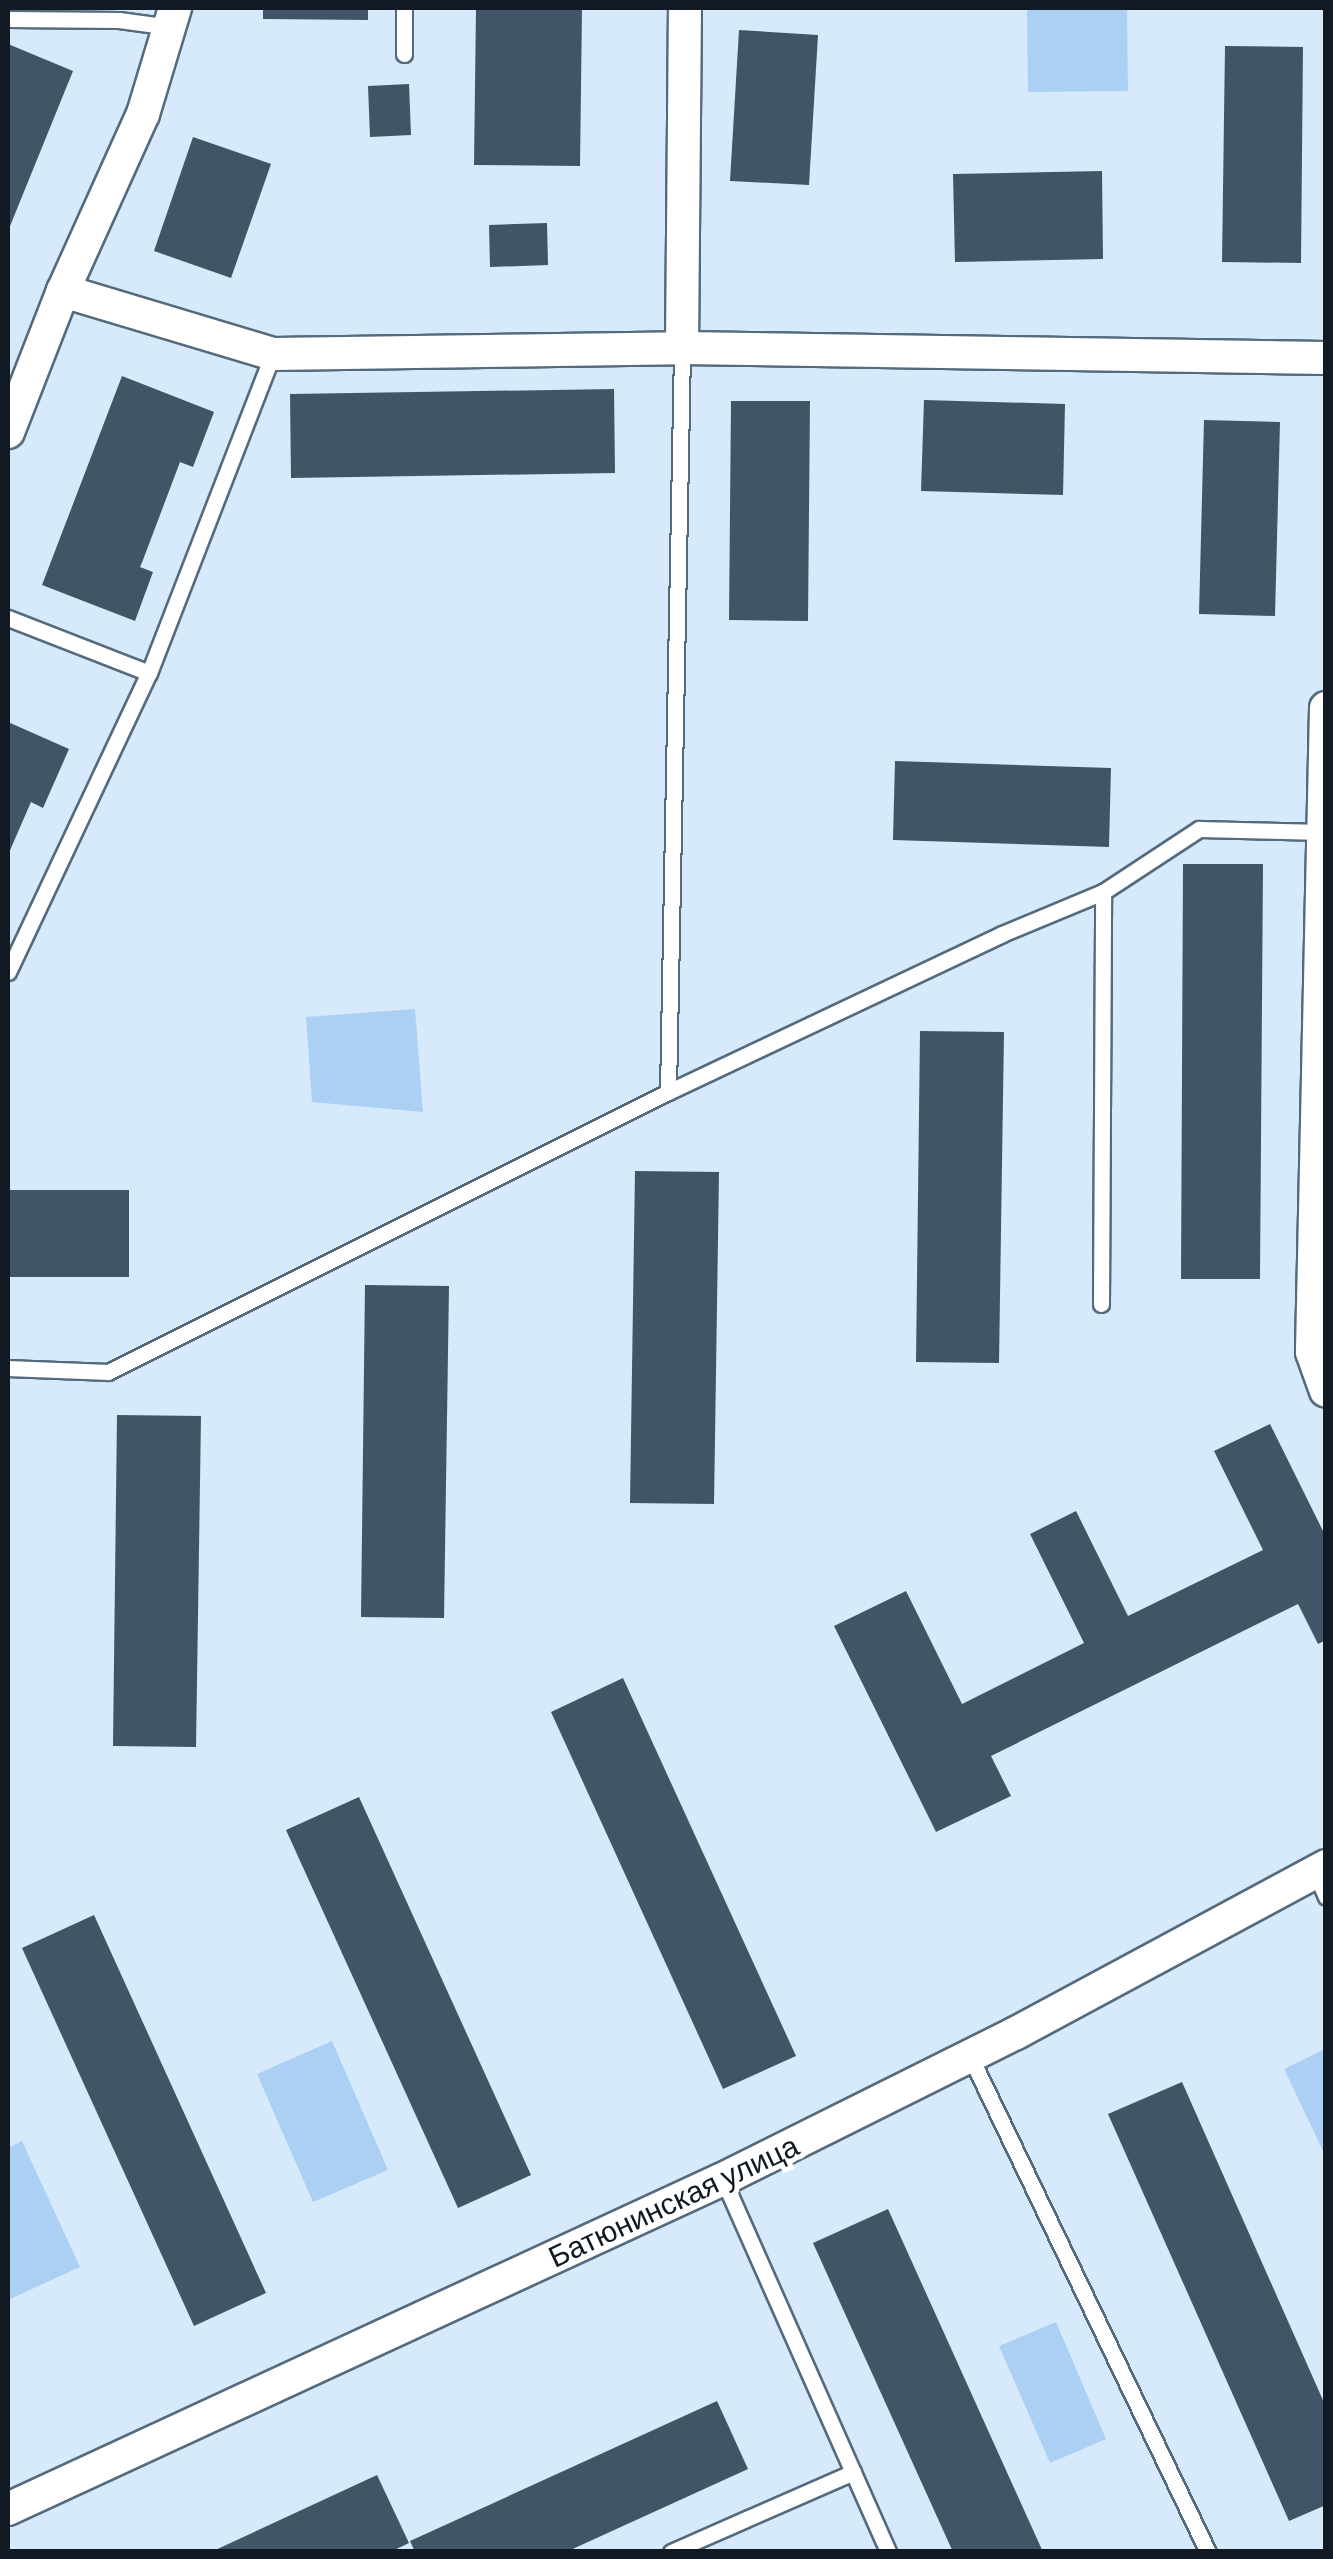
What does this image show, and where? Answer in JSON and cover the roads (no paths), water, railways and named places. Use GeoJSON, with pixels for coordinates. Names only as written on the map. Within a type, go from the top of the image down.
{"type":"FeatureCollection","features":[{"type":"Feature","properties":{"kind":"street"},"geometry":{"type":"LineString","coordinates":[[682,348],[685,8]]}},
{"type":"Feature","properties":{"kind":"street"},"geometry":{"type":"LineString","coordinates":[[8,432],[63,291],[144,114],[173,17]]}},
{"type":"Feature","properties":{"kind":"street"},"geometry":{"type":"LineString","coordinates":[[63,291],[273,354],[682,348],[1326,358]]}},
{"type":"Feature","properties":{"kind":"street"},"geometry":{"type":"LineString","coordinates":[[1326,708],[1312,1352],[1326,1391]]}},
{"type":"Feature","properties":{"kind":"street","name":"Батюнинская улица"},"geometry":{"type":"LineString","coordinates":[[8,2508],[723,2179],[1322,1878]]}},
{"type":"Feature","properties":{"kind":"lane"},"geometry":{"type":"LineString","coordinates":[[404,8],[404,54]]}},
{"type":"Feature","properties":{"kind":"lane"},"geometry":{"type":"LineString","coordinates":[[8,18],[58,13],[173,17]]}},
{"type":"Feature","properties":{"kind":"lane"},"geometry":{"type":"LineString","coordinates":[[668,1092],[682,348]]}},
{"type":"Feature","properties":{"kind":"lane"},"geometry":{"type":"LineString","coordinates":[[8,972],[150,673],[273,354]]}},
{"type":"Feature","properties":{"kind":"lane"},"geometry":{"type":"LineString","coordinates":[[8,618],[150,673]]}},
{"type":"Feature","properties":{"kind":"lane"},"geometry":{"type":"LineString","coordinates":[[8,1368],[108,1372],[668,1092],[1002,934],[1103,892],[1199,829],[1323,832]]}},
{"type":"Feature","properties":{"kind":"lane"},"geometry":{"type":"LineString","coordinates":[[1101,1304],[1103,892]]}},
{"type":"Feature","properties":{"kind":"lane"},"geometry":{"type":"LineString","coordinates":[[970,2056],[1208,2552]]}},
{"type":"Feature","properties":{"kind":"lane"},"geometry":{"type":"LineString","coordinates":[[723,2179],[888,2552]]}},
{"type":"Feature","properties":{"kind":"lane"},"geometry":{"type":"LineString","coordinates":[[670,2552],[853,2472]]}}]}
